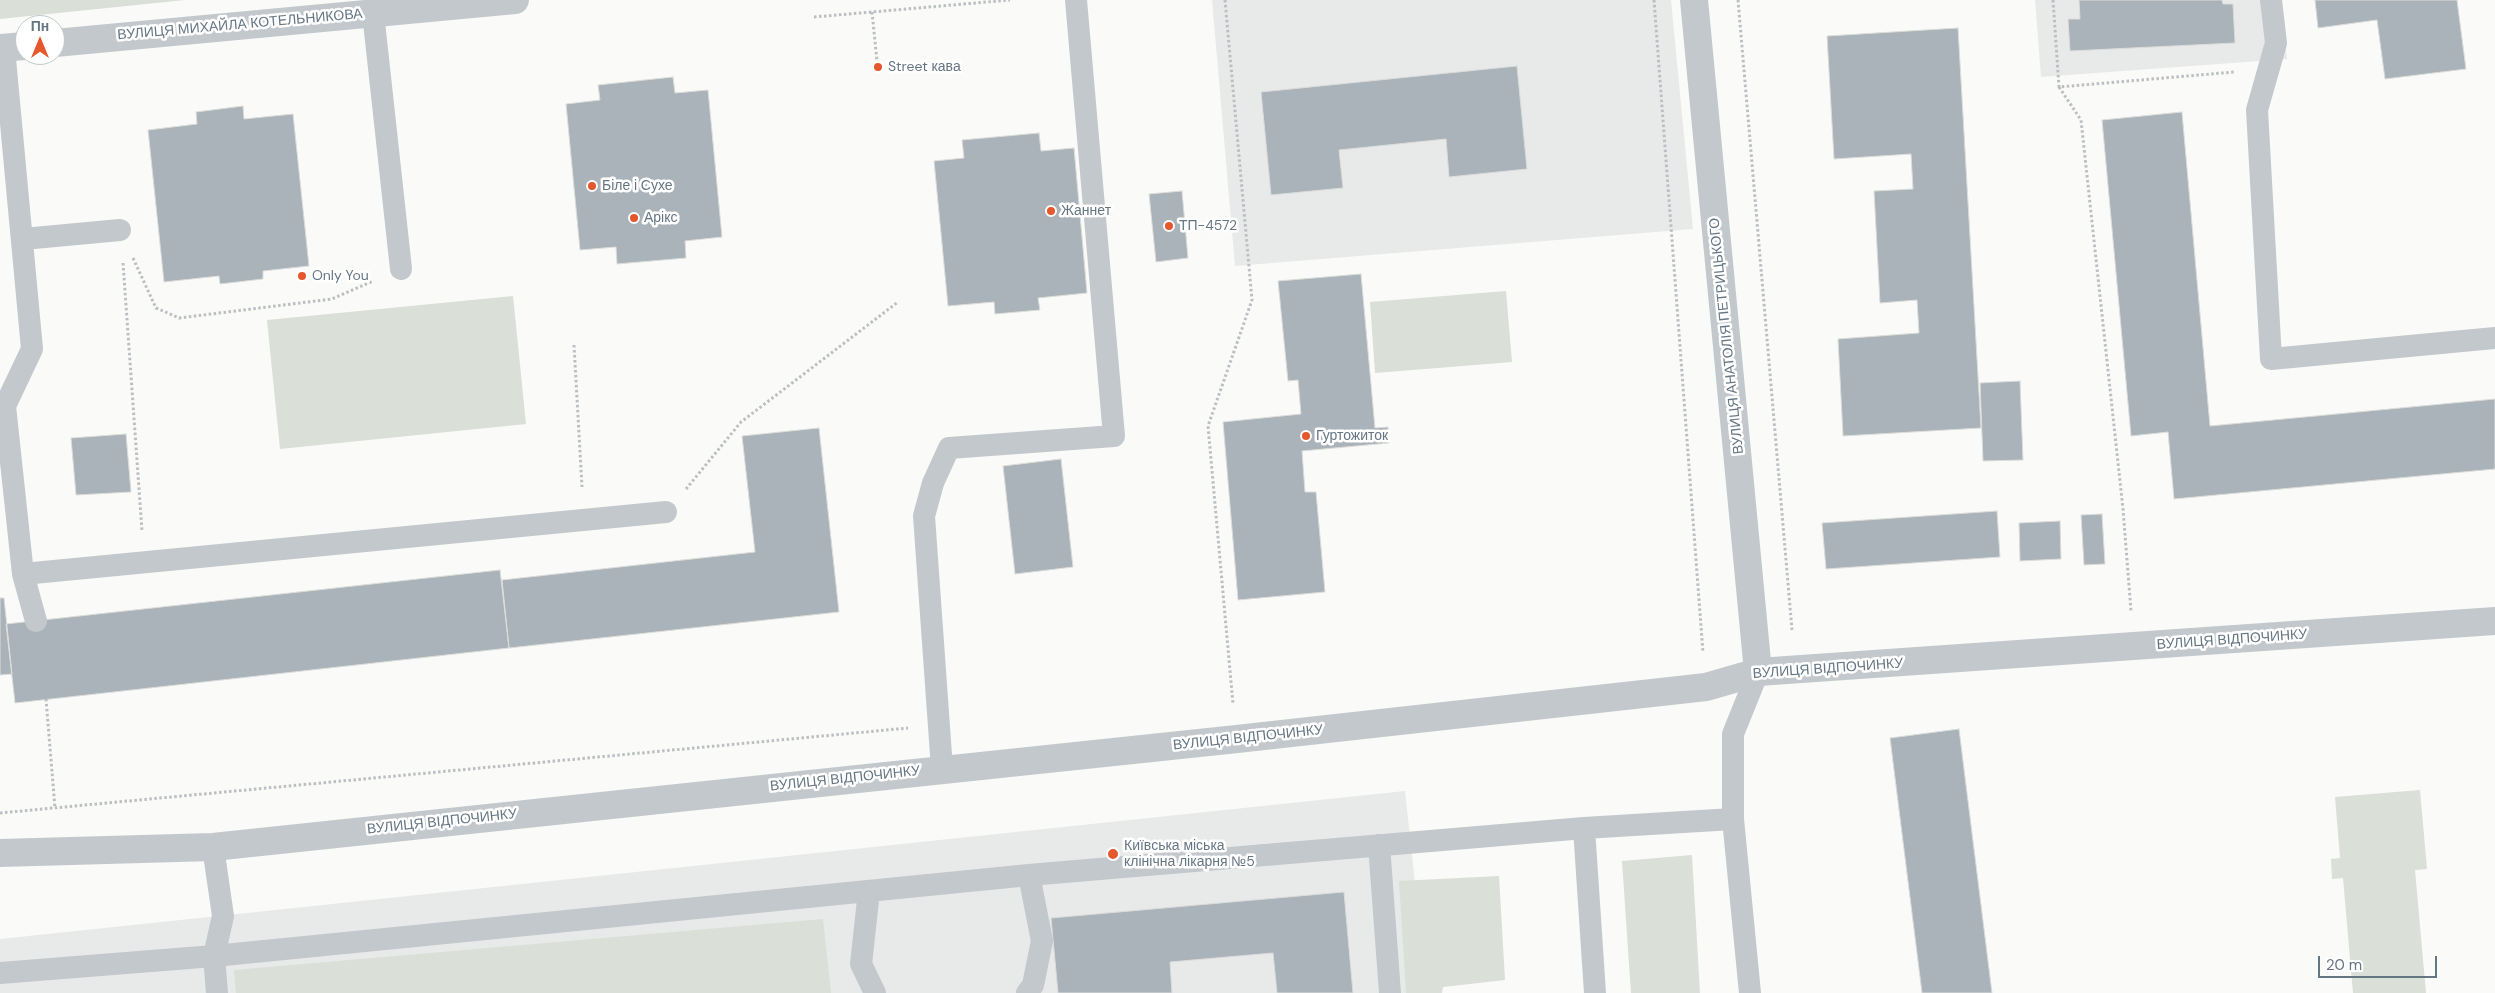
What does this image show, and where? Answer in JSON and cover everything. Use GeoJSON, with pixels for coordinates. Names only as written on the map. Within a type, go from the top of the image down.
{"type":"FeatureCollection","features":[{"type":"Feature","properties":{"kind":"street","name":"ВУЛИЦЯ МИХАЙЛА КОТЕЛЬНИКОВА"},"geometry":{"type":"LineString","coordinates":[[65,42],[515,0]]}},
{"type":"Feature","properties":{"kind":"street","name":"ВУЛИЦЯ АНАТОЛІЯ ПЕТРИЦЬКОГО"},"geometry":{"type":"LineString","coordinates":[[1694,0],[1758,672]]}},
{"type":"Feature","properties":{"kind":"street","name":"ВУЛИЦЯ ВІДПОЧИНКУ"},"geometry":{"type":"LineString","coordinates":[[0,853],[213,847],[1237,739],[1706,687],[1758,672],[1795,671],[2495,621]]}},
{"type":"Feature","properties":{"kind":"lane"},"geometry":{"type":"LineString","coordinates":[[942,769],[924,516],[933,483],[949,448],[1114,436],[1076,0]]}},
{"type":"Feature","properties":{"kind":"lane"},"geometry":{"type":"LineString","coordinates":[[2271,0],[2276,43],[2270,69],[2256,110],[2271,359],[2495,338]]}},
{"type":"Feature","properties":{"kind":"lane"},"geometry":{"type":"LineString","coordinates":[[373,13],[401,269]]}},
{"type":"Feature","properties":{"kind":"lane"},"geometry":{"type":"LineString","coordinates":[[10,47],[32,349],[5,406],[23,574],[36,621]]}},
{"type":"Feature","properties":{"kind":"lane"},"geometry":{"type":"LineString","coordinates":[[23,238],[120,230]]}},
{"type":"Feature","properties":{"kind":"lane"},"geometry":{"type":"LineString","coordinates":[[23,574],[145,564],[666,512]]}},
{"type":"Feature","properties":{"kind":"lane"},"geometry":{"type":"LineString","coordinates":[[1750,993],[1734,820],[1734,734],[1758,672]]}},
{"type":"Feature","properties":{"kind":"lane"},"geometry":{"type":"LineString","coordinates":[[0,973],[214,956],[1029,875],[1584,828],[1734,820]]}},
{"type":"Feature","properties":{"kind":"lane"},"geometry":{"type":"LineString","coordinates":[[1584,828],[1595,993]]}},
{"type":"Feature","properties":{"kind":"lane"},"geometry":{"type":"LineString","coordinates":[[1380,845],[1390,993]]}},
{"type":"Feature","properties":{"kind":"lane"},"geometry":{"type":"LineString","coordinates":[[213,847],[223,916],[214,956],[217,993]]}},
{"type":"Feature","properties":{"kind":"lane"},"geometry":{"type":"LineString","coordinates":[[1027,993],[1033,986],[1042,941],[1029,875]]}},
{"type":"Feature","properties":{"kind":"lane"},"geometry":{"type":"LineString","coordinates":[[869,890],[861,964],[875,993]]}},
{"type":"Feature","properties":{"kind":"path"},"geometry":{"type":"LineString","coordinates":[[814,18],[1010,0]]}},
{"type":"Feature","properties":{"kind":"path"},"geometry":{"type":"LineString","coordinates":[[1225,0],[1252,300],[1208,426],[1237,739]]}},
{"type":"Feature","properties":{"kind":"path"},"geometry":{"type":"LineString","coordinates":[[1654,0],[1706,687]]}},
{"type":"Feature","properties":{"kind":"path"},"geometry":{"type":"LineString","coordinates":[[1738,0],[1795,671]]}},
{"type":"Feature","properties":{"kind":"path"},"geometry":{"type":"LineString","coordinates":[[2052,0],[2059,86],[2082,120],[2124,509],[2131,613]]}},
{"type":"Feature","properties":{"kind":"path"},"geometry":{"type":"LineString","coordinates":[[872,12],[877,61]]}},
{"type":"Feature","properties":{"kind":"path"},"geometry":{"type":"LineString","coordinates":[[2059,86],[2270,69]]}},
{"type":"Feature","properties":{"kind":"path"},"geometry":{"type":"LineString","coordinates":[[120,230],[156,308],[179,318],[332,299],[401,269]]}},
{"type":"Feature","properties":{"kind":"path"},"geometry":{"type":"LineString","coordinates":[[120,230],[145,564]]}},
{"type":"Feature","properties":{"kind":"path"},"geometry":{"type":"LineString","coordinates":[[666,512],[741,422],[898,302]]}},
{"type":"Feature","properties":{"kind":"path"},"geometry":{"type":"LineString","coordinates":[[574,346],[583,520]]}},
{"type":"Feature","properties":{"kind":"path"},"geometry":{"type":"LineString","coordinates":[[46,699],[55,808]]}},
{"type":"Feature","properties":{"kind":"path"},"geometry":{"type":"LineString","coordinates":[[0,813],[938,725]]}},
{"type":"Feature","properties":{"kind":"shaded area"},"geometry":{"type":"Polygon","coordinates":[[[0,0],[185,0],[39,15],[15,15],[15,17],[0,19],[0,0]]]}},
{"type":"Feature","properties":{"kind":"shaded area"},"geometry":{"type":"Polygon","coordinates":[[[1212,0],[1671,0],[1693,229],[1235,266],[1212,0]]]}},
{"type":"Feature","properties":{"kind":"shaded area"},"geometry":{"type":"Polygon","coordinates":[[[2035,0],[2281,0],[2287,59],[2041,77],[2035,0]]]}},
{"type":"Feature","properties":{"kind":"shaded area"},"geometry":{"type":"Polygon","coordinates":[[[1506,291],[1512,362],[1375,373],[1370,302],[1506,291]]]}},
{"type":"Feature","properties":{"kind":"shaded area"},"geometry":{"type":"Polygon","coordinates":[[[513,296],[526,424],[280,449],[267,320],[513,296]]]}},
{"type":"Feature","properties":{"kind":"shaded area"},"geometry":{"type":"Polygon","coordinates":[[[2420,790],[2427,869],[2415,870],[2426,993],[2353,993],[2343,878],[2332,879],[2331,859],[2340,858],[2335,797],[2420,790]]]}},
{"type":"Feature","properties":{"kind":"shaded area","name":"Київська міська клінічна лікарня №5"},"geometry":{"type":"Polygon","coordinates":[[[1405,791],[1427,993],[0,993],[0,939],[1405,791]]]}},
{"type":"Feature","properties":{"kind":"shaded area"},"geometry":{"type":"Polygon","coordinates":[[[1692,855],[1700,993],[1631,993],[1622,861],[1692,855]]]}},
{"type":"Feature","properties":{"kind":"shaded area"},"geometry":{"type":"Polygon","coordinates":[[[1499,876],[1505,980],[1443,987],[1442,993],[1406,993],[1399,881],[1499,876]]]}},
{"type":"Feature","properties":{"kind":"shaded area"},"geometry":{"type":"Polygon","coordinates":[[[823,919],[831,993],[236,993],[234,970],[823,919]]]}},
{"type":"Feature","properties":{"kind":"building"},"geometry":{"type":"Polygon","coordinates":[[[2079,0],[2222,0],[2223,4],[2233,4],[2235,43],[2070,51],[2068,19],[2080,19],[2079,0]]]}},
{"type":"Feature","properties":{"kind":"building"},"geometry":{"type":"Polygon","coordinates":[[[2315,0],[2457,0],[2466,69],[2385,79],[2377,20],[2318,28],[2315,0]]]}},
{"type":"Feature","properties":{"kind":"building"},"geometry":{"type":"Polygon","coordinates":[[[1958,28],[1981,428],[1843,436],[1838,339],[1919,333],[1917,300],[1880,303],[1874,191],[1913,189],[1911,154],[1834,159],[1827,36],[1958,28]]]}},
{"type":"Feature","properties":{"kind":"building"},"geometry":{"type":"Polygon","coordinates":[[[1517,66],[1527,169],[1449,177],[1446,139],[1339,150],[1343,188],[1271,195],[1261,92],[1517,66]]]}},
{"type":"Feature","properties":{"kind":"building"},"geometry":{"type":"Polygon","coordinates":[[[673,77],[675,93],[708,90],[722,237],[685,241],[686,258],[617,264],[616,247],[580,250],[566,104],[600,100],[598,85],[673,77]]]}},
{"type":"Feature","properties":{"kind":"building"},"geometry":{"type":"Polygon","coordinates":[[[243,106],[244,119],[293,114],[309,266],[263,271],[263,279],[220,284],[219,276],[164,282],[148,130],[197,124],[196,112],[243,106]]]}},
{"type":"Feature","properties":{"kind":"building"},"geometry":{"type":"Polygon","coordinates":[[[2182,112],[2210,426],[2495,399],[2495,469],[2174,499],[2168,432],[2131,436],[2102,120],[2182,112]]]}},
{"type":"Feature","properties":{"kind":"building"},"geometry":{"type":"Polygon","coordinates":[[[1039,133],[1041,151],[1074,148],[1087,293],[1038,298],[1040,310],[995,314],[994,302],[948,306],[934,161],[964,158],[962,140],[1039,133]]]}},
{"type":"Feature","properties":{"kind":"building","name":"ТП-4572"},"geometry":{"type":"Polygon","coordinates":[[[1182,191],[1188,258],[1156,262],[1149,194],[1182,191]]]}},
{"type":"Feature","properties":{"kind":"building","name":"Гуртожиток"},"geometry":{"type":"Polygon","coordinates":[[[1361,274],[1375,428],[1388,427],[1389,443],[1302,451],[1305,492],[1316,492],[1325,592],[1238,600],[1223,422],[1301,414],[1298,380],[1288,381],[1278,281],[1361,274]]]}},
{"type":"Feature","properties":{"kind":"building"},"geometry":{"type":"Polygon","coordinates":[[[2020,381],[2023,460],[1983,461],[1980,383],[2020,381]]]}},
{"type":"Feature","properties":{"kind":"building"},"geometry":{"type":"Polygon","coordinates":[[[819,428],[839,612],[509,648],[502,580],[755,552],[742,436],[819,428]]]}},
{"type":"Feature","properties":{"kind":"building"},"geometry":{"type":"Polygon","coordinates":[[[126,434],[131,492],[76,495],[71,438],[126,434]]]}},
{"type":"Feature","properties":{"kind":"building"},"geometry":{"type":"Polygon","coordinates":[[[1061,459],[1073,567],[1015,574],[1003,466],[1061,459]]]}},
{"type":"Feature","properties":{"kind":"building"},"geometry":{"type":"Polygon","coordinates":[[[1997,511],[2000,557],[1826,569],[1822,523],[1997,511]]]}},
{"type":"Feature","properties":{"kind":"building"},"geometry":{"type":"Polygon","coordinates":[[[2102,514],[2105,564],[2084,565],[2081,515],[2102,514]]]}},
{"type":"Feature","properties":{"kind":"building"},"geometry":{"type":"Polygon","coordinates":[[[2060,521],[2061,559],[2020,561],[2019,523],[2060,521]]]}},
{"type":"Feature","properties":{"kind":"building"},"geometry":{"type":"Polygon","coordinates":[[[500,570],[509,648],[15,703],[6,624],[500,570]]]}},
{"type":"Feature","properties":{"kind":"building"},"geometry":{"type":"Polygon","coordinates":[[[0,598],[4,598],[12,674],[0,675],[0,598]]]}},
{"type":"Feature","properties":{"kind":"building"},"geometry":{"type":"Polygon","coordinates":[[[1959,729],[1992,993],[1922,993],[1890,738],[1959,729]]]}},
{"type":"Feature","properties":{"kind":"building"},"geometry":{"type":"Polygon","coordinates":[[[1344,892],[1353,993],[1277,993],[1273,953],[1170,962],[1172,993],[1058,993],[1051,918],[1344,892]]]}},
{"type":"Feature","properties":{"kind":"place","name":"Street кава"},"geometry":{"type":"Point","coordinates":[878,67]}},
{"type":"Feature","properties":{"kind":"place","name":"Біле і Сухе"},"geometry":{"type":"Point","coordinates":[592,186]}},
{"type":"Feature","properties":{"kind":"place","name":"Жаннет"},"geometry":{"type":"Point","coordinates":[1051,211]}},
{"type":"Feature","properties":{"kind":"place","name":"Арікс"},"geometry":{"type":"Point","coordinates":[634,218]}},
{"type":"Feature","properties":{"kind":"place","name":"ТП-4572"},"geometry":{"type":"Point","coordinates":[1169,226]}},
{"type":"Feature","properties":{"kind":"place","name":"Only You"},"geometry":{"type":"Point","coordinates":[302,276]}},
{"type":"Feature","properties":{"kind":"place","name":"Гуртожиток"},"geometry":{"type":"Point","coordinates":[1306,436]}},
{"type":"Feature","properties":{"kind":"place","name":"Київська міська клінічна лікарня №5"},"geometry":{"type":"Point","coordinates":[1113,854]}}]}
